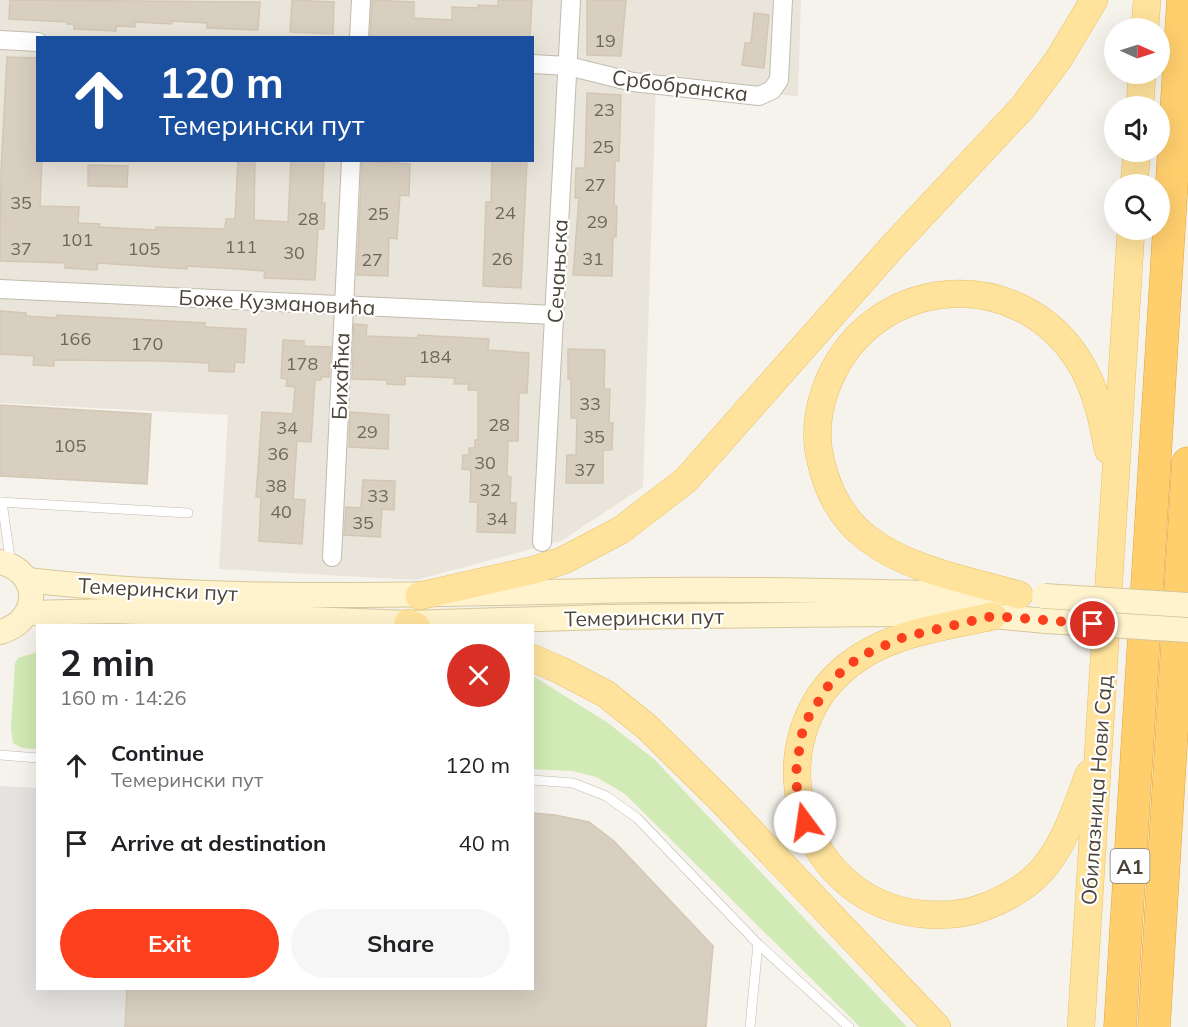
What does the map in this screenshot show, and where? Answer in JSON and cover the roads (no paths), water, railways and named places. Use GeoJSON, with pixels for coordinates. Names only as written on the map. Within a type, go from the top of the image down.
{"type":"FeatureCollection","features":[{"type":"Feature","properties":{"kind":"highway","name":"A1"},"geometry":{"type":"LineString","coordinates":[[1120,1027],[1183,0]]}},
{"type":"Feature","properties":{"kind":"highway","name":"A1"},"geometry":{"type":"LineString","coordinates":[[1154,1027],[1188,463]]}},
{"type":"Feature","properties":{"kind":"main road"},"geometry":{"type":"LineString","coordinates":[[419,596],[534,570],[564,560],[621,530],[686,480],[921,214],[1023,107],[1058,60],[1094,0]]}},
{"type":"Feature","properties":{"kind":"main road"},"geometry":{"type":"LineString","coordinates":[[1146,18],[1147,0]]}},
{"type":"Feature","properties":{"kind":"main road","name":"Обилазница Нови Сад"},"geometry":{"type":"LineString","coordinates":[[1081,1027],[1130,240]]}},
{"type":"Feature","properties":{"kind":"main road"},"geometry":{"type":"LineString","coordinates":[[1032,595],[930,569],[899,557],[863,534],[849,521],[835,501],[819,457],[817,443],[819,413],[831,374],[857,336],[896,308],[949,293],[986,295],[1010,302],[1030,313],[1062,339],[1084,370],[1102,421],[1114,484]]}},
{"type":"Feature","properties":{"kind":"main road"},"geometry":{"type":"LineString","coordinates":[[0,632],[20,623],[31,603],[31,591],[13,569]]}},
{"type":"Feature","properties":{"kind":"main road","name":"Темерински пут"},"geometry":{"type":"LineString","coordinates":[[13,569],[96,587],[251,594],[419,596],[651,590],[1032,595],[1188,604]]}},
{"type":"Feature","properties":{"kind":"main road","name":"Темерински пут"},"geometry":{"type":"LineString","coordinates":[[27,614],[291,623],[412,624],[604,617],[889,614],[993,616],[1188,630]]}},
{"type":"Feature","properties":{"kind":"main road"},"geometry":{"type":"LineString","coordinates":[[993,616],[904,637],[874,649],[845,668],[823,692],[806,721],[801,737],[796,773],[797,790],[805,822],[825,859],[858,890],[875,901],[904,911],[952,915],[988,906],[1013,894],[1047,864],[1069,825],[1099,748]]}},
{"type":"Feature","properties":{"kind":"main road"},"geometry":{"type":"LineString","coordinates":[[534,659],[606,694],[647,727],[722,801],[937,1027]]}},
{"type":"Feature","properties":{"kind":"street"},"geometry":{"type":"LineString","coordinates":[[359,36],[361,0]]}},
{"type":"Feature","properties":{"kind":"street","name":"Сечањска"},"geometry":{"type":"LineString","coordinates":[[542,542],[571,0]]}},
{"type":"Feature","properties":{"kind":"street","name":"Србобранска"},"geometry":{"type":"LineString","coordinates":[[534,64],[568,66],[633,82],[759,96],[772,90],[778,80],[783,0]]}},
{"type":"Feature","properties":{"kind":"street"},"geometry":{"type":"LineString","coordinates":[[0,40],[36,42]]}},
{"type":"Feature","properties":{"kind":"street","name":"Бихаћка"},"geometry":{"type":"LineString","coordinates":[[332,557],[342,305],[351,162]]}},
{"type":"Feature","properties":{"kind":"street","name":"Боже Кузмановића"},"geometry":{"type":"LineString","coordinates":[[0,289],[554,315]]}},
{"type":"Feature","properties":{"kind":"lane"},"geometry":{"type":"LineString","coordinates":[[13,569],[1,503],[188,513]]}},
{"type":"Feature","properties":{"kind":"lane"},"geometry":{"type":"LineString","coordinates":[[0,755],[36,758]]}},
{"type":"Feature","properties":{"kind":"lane"},"geometry":{"type":"LineString","coordinates":[[534,780],[573,783],[606,796],[637,818],[758,944],[849,1027]]}},
{"type":"Feature","properties":{"kind":"lane"},"geometry":{"type":"LineString","coordinates":[[750,1027],[758,944]]}}]}
